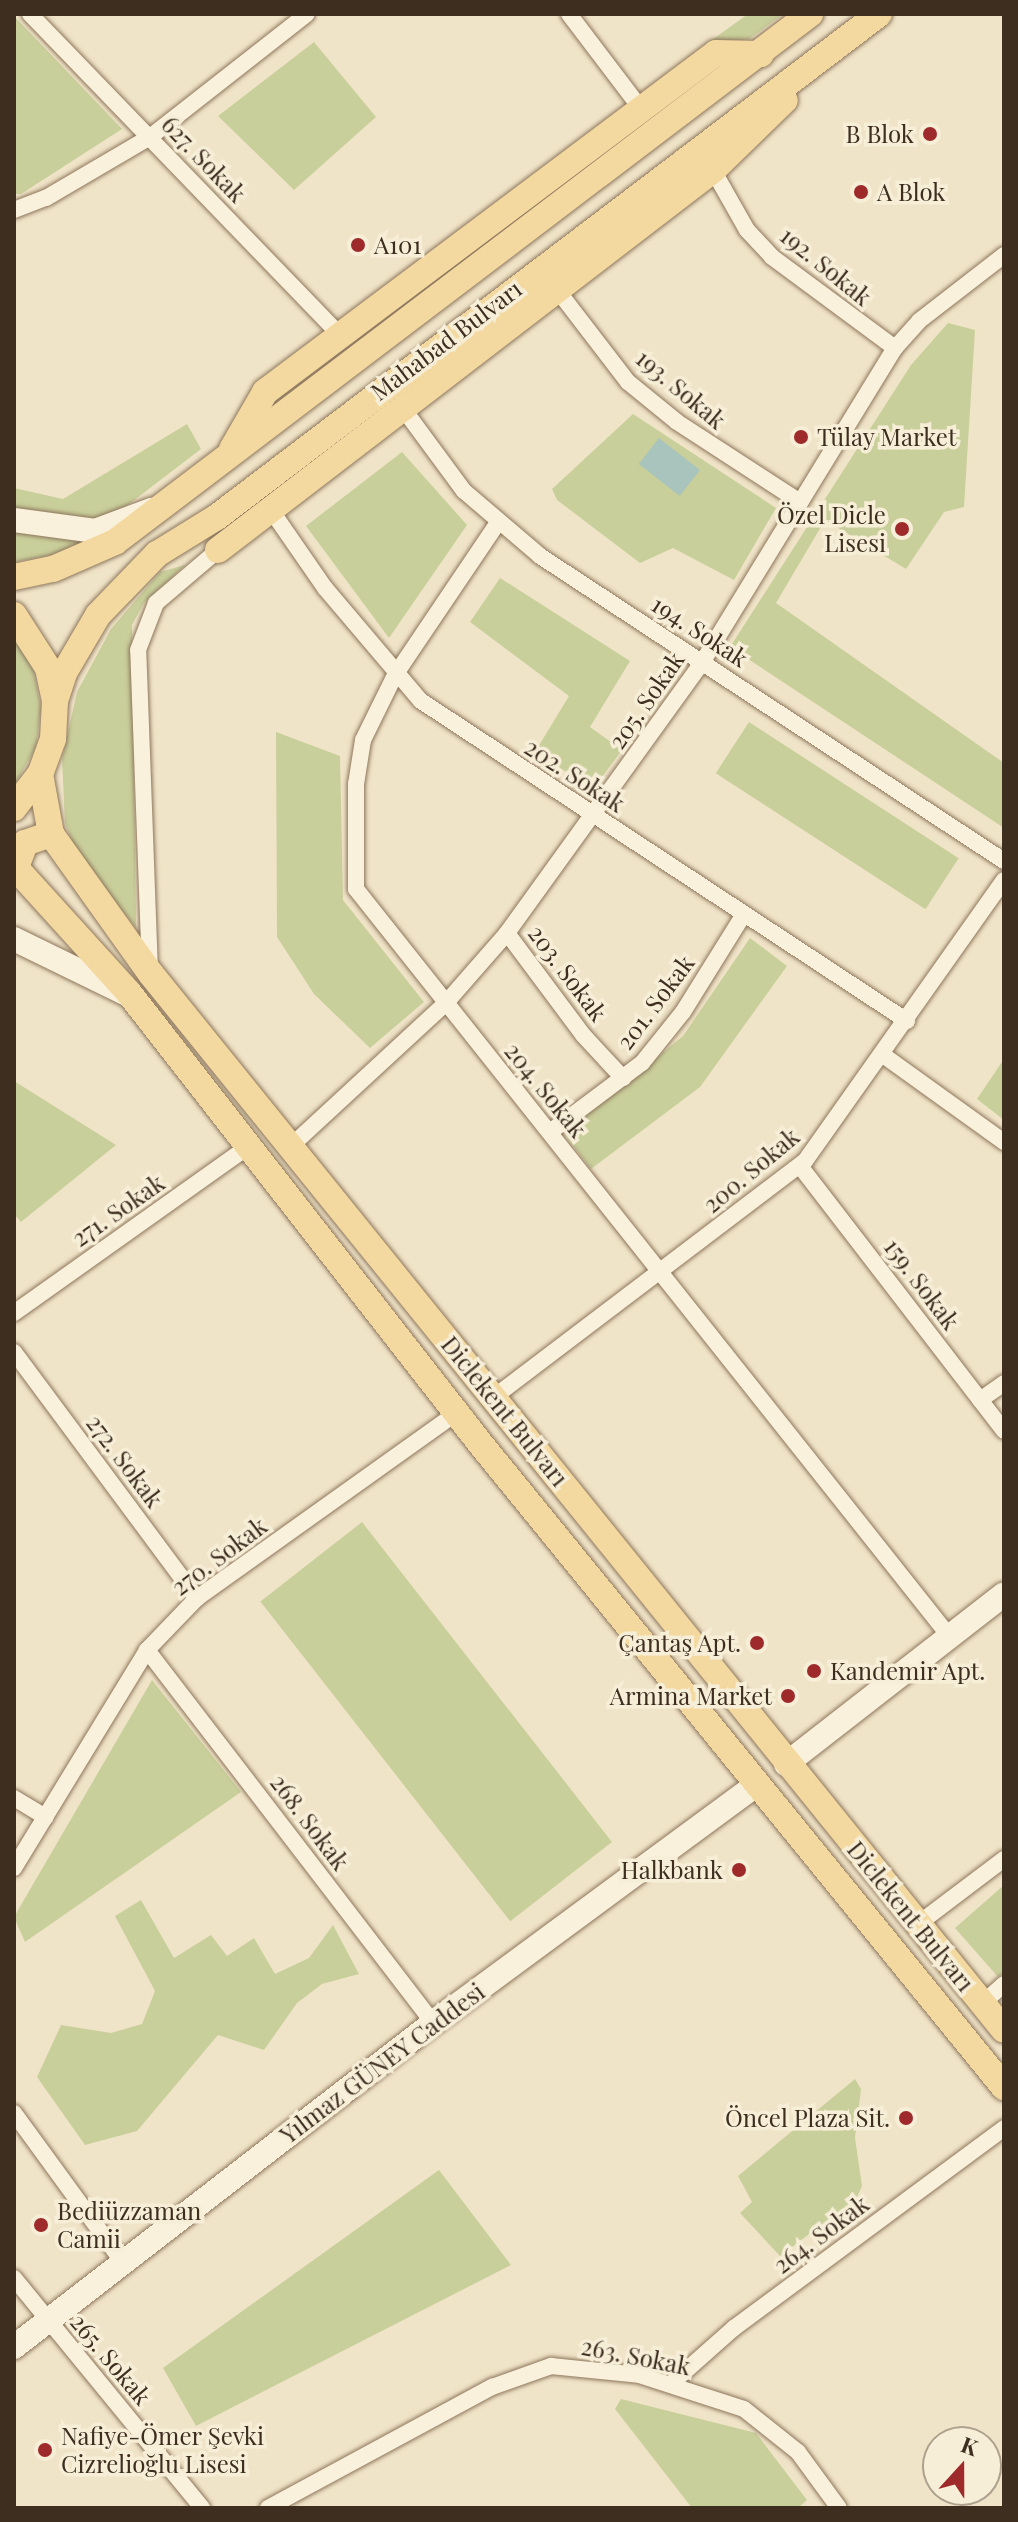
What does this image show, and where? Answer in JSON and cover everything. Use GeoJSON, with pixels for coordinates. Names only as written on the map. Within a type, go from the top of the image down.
{"type":"FeatureCollection","features":[{"type":"Feature","properties":{"kind":"main road","name":"Mahabad Bulvarı"},"geometry":{"type":"LineString","coordinates":[[14,577],[53,569],[115,542],[810,14]]}},
{"type":"Feature","properties":{"kind":"main road"},"geometry":{"type":"LineString","coordinates":[[218,550],[555,287],[713,170],[869,21]]}},
{"type":"Feature","properties":{"kind":"main road","name":"Mahabad Bulvarı"},"geometry":{"type":"LineString","coordinates":[[55,701],[64,673],[119,588],[157,554],[217,517],[869,21]]}},
{"type":"Feature","properties":{"kind":"main road"},"geometry":{"type":"LineString","coordinates":[[229,455],[255,403],[641,109],[716,53],[761,54]]}},
{"type":"Feature","properties":{"kind":"main road"},"geometry":{"type":"LineString","coordinates":[[217,517],[218,550]]}},
{"type":"Feature","properties":{"kind":"main road"},"geometry":{"type":"LineString","coordinates":[[14,615],[44,658],[55,701],[53,739],[40,774],[14,808]]}},
{"type":"Feature","properties":{"kind":"main road","name":"Diclekent Bulvarı"},"geometry":{"type":"LineString","coordinates":[[40,774],[51,834],[151,974],[786,1764],[1004,2030]]}},
{"type":"Feature","properties":{"kind":"main road"},"geometry":{"type":"LineString","coordinates":[[15,867],[25,843],[51,834]]}},
{"type":"Feature","properties":{"kind":"main road","name":"Diclekent Bulvarı"},"geometry":{"type":"LineString","coordinates":[[15,867],[131,996],[456,1413],[1004,2087]]}},
{"type":"Feature","properties":{"kind":"street","name":"627. Sokak"},"geometry":{"type":"LineString","coordinates":[[30,14],[343,338]]}},
{"type":"Feature","properties":{"kind":"street"},"geometry":{"type":"LineString","coordinates":[[14,210],[46,198],[150,137],[307,14]]}},
{"type":"Feature","properties":{"kind":"street"},"geometry":{"type":"LineString","coordinates":[[569,14],[641,109]]}},
{"type":"Feature","properties":{"kind":"street","name":"192. Sokak"},"geometry":{"type":"LineString","coordinates":[[713,170],[747,230],[772,257],[895,348]]}},
{"type":"Feature","properties":{"kind":"street","name":"205. Sokak"},"geometry":{"type":"LineString","coordinates":[[290,1147],[445,1004],[507,933],[703,661],[895,348],[919,321],[1004,255]]}},
{"type":"Feature","properties":{"kind":"street","name":"193. Sokak"},"geometry":{"type":"LineString","coordinates":[[555,287],[628,382],[677,422],[800,502]]}},
{"type":"Feature","properties":{"kind":"street","name":"194. Sokak"},"geometry":{"type":"LineString","coordinates":[[402,407],[464,491],[497,524],[1004,861]]}},
{"type":"Feature","properties":{"kind":"street"},"geometry":{"type":"LineString","coordinates":[[14,520],[95,531],[160,507]]}},
{"type":"Feature","properties":{"kind":"street","name":"202. Sokak"},"geometry":{"type":"LineString","coordinates":[[271,510],[395,675],[421,701],[907,1021]]}},
{"type":"Feature","properties":{"kind":"street","name":"204. Sokak"},"geometry":{"type":"LineString","coordinates":[[497,524],[395,675],[359,757],[356,889],[950,1637]]}},
{"type":"Feature","properties":{"kind":"street"},"geometry":{"type":"LineString","coordinates":[[151,974],[138,650],[156,603],[218,550]]}},
{"type":"Feature","properties":{"kind":"street","name":"200. Sokak"},"geometry":{"type":"LineString","coordinates":[[494,1397],[800,1166],[883,1055],[1004,880]]}},
{"type":"Feature","properties":{"kind":"street","name":"201. Sokak"},"geometry":{"type":"LineString","coordinates":[[550,1132],[623,1078],[683,1012],[744,914]]}},
{"type":"Feature","properties":{"kind":"street","name":"203. Sokak"},"geometry":{"type":"LineString","coordinates":[[507,933],[623,1078]]}},
{"type":"Feature","properties":{"kind":"street"},"geometry":{"type":"LineString","coordinates":[[14,939],[131,996]]}},
{"type":"Feature","properties":{"kind":"street"},"geometry":{"type":"LineString","coordinates":[[883,1055],[1004,1142]]}},
{"type":"Feature","properties":{"kind":"street","name":"271. Sokak"},"geometry":{"type":"LineString","coordinates":[[14,1313],[250,1145]]}},
{"type":"Feature","properties":{"kind":"street","name":"159. Sokak"},"geometry":{"type":"LineString","coordinates":[[800,1166],[1004,1431]]}},
{"type":"Feature","properties":{"kind":"street","name":"272. Sokak"},"geometry":{"type":"LineString","coordinates":[[14,1352],[197,1598]]}},
{"type":"Feature","properties":{"kind":"street"},"geometry":{"type":"LineString","coordinates":[[980,1400],[1004,1383]]}},
{"type":"Feature","properties":{"kind":"street","name":"270. Sokak"},"geometry":{"type":"LineString","coordinates":[[14,1868],[147,1650],[197,1598],[456,1413]]}},
{"type":"Feature","properties":{"kind":"street"},"geometry":{"type":"LineString","coordinates":[[786,1764],[1004,1594]]}},
{"type":"Feature","properties":{"kind":"street","name":"268. Sokak"},"geometry":{"type":"LineString","coordinates":[[147,1650],[433,2023]]}},
{"type":"Feature","properties":{"kind":"street","name":"Yılmaz GÜNEY Caddesi"},"geometry":{"type":"LineString","coordinates":[[14,2347],[121,2260],[433,2023],[756,1785]]}},
{"type":"Feature","properties":{"kind":"street"},"geometry":{"type":"LineString","coordinates":[[14,1798],[46,1817]]}},
{"type":"Feature","properties":{"kind":"street"},"geometry":{"type":"LineString","coordinates":[[918,1924],[1004,1859]]}},
{"type":"Feature","properties":{"kind":"street"},"geometry":{"type":"LineString","coordinates":[[983,2003],[1004,1984]]}},
{"type":"Feature","properties":{"kind":"street"},"geometry":{"type":"LineString","coordinates":[[14,2113],[121,2260]]}},
{"type":"Feature","properties":{"kind":"street","name":"264. Sokak"},"geometry":{"type":"LineString","coordinates":[[672,2383],[734,2328],[1004,2128]]}},
{"type":"Feature","properties":{"kind":"street","name":"265. Sokak"},"geometry":{"type":"LineString","coordinates":[[14,2278],[202,2508]]}},
{"type":"Feature","properties":{"kind":"street","name":"263. Sokak"},"geometry":{"type":"LineString","coordinates":[[268,2508],[412,2427],[524,2372],[582,2368],[672,2383],[744,2409],[798,2452],[839,2508]]}},
{"type":"Feature","properties":{"kind":"green space"},"geometry":{"type":"Polygon","coordinates":[[[748,14],[783,14],[749,39],[705,45],[748,14]]]}},
{"type":"Feature","properties":{"kind":"green space"},"geometry":{"type":"Polygon","coordinates":[[[14,16],[122,129],[21,194],[14,194],[14,16]]]}},
{"type":"Feature","properties":{"kind":"green space"},"geometry":{"type":"Polygon","coordinates":[[[314,42],[376,117],[294,190],[218,116],[314,42]]]}},
{"type":"Feature","properties":{"kind":"green space"},"geometry":{"type":"Polygon","coordinates":[[[948,323],[975,330],[964,507],[944,512],[906,569],[825,520],[776,603],[1004,763],[1004,828],[730,647],[911,365],[948,323]]]}},
{"type":"Feature","properties":{"kind":"green space"},"geometry":{"type":"Polygon","coordinates":[[[633,414],[776,508],[734,580],[673,548],[640,563],[557,500],[552,489],[633,414]]]}},
{"type":"Feature","properties":{"kind":"green space"},"geometry":{"type":"Polygon","coordinates":[[[187,424],[201,449],[120,511],[78,523],[14,510],[14,488],[63,499],[187,424]]]}},
{"type":"Feature","properties":{"kind":"green space"},"geometry":{"type":"Polygon","coordinates":[[[402,452],[467,525],[389,638],[306,526],[402,452]]]}},
{"type":"Feature","properties":{"kind":"green space"},"geometry":{"type":"Polygon","coordinates":[[[14,526],[103,538],[64,553],[14,562],[14,526]]]}},
{"type":"Feature","properties":{"kind":"green space"},"geometry":{"type":"Polygon","coordinates":[[[185,565],[144,603],[132,625],[136,928],[76,852],[65,823],[62,759],[77,692],[111,629],[160,572],[185,565]]]}},
{"type":"Feature","properties":{"kind":"green space"},"geometry":{"type":"Polygon","coordinates":[[[500,578],[630,661],[590,727],[622,750],[593,789],[535,752],[569,696],[470,622],[500,578]]]}},
{"type":"Feature","properties":{"kind":"green space"},"geometry":{"type":"Polygon","coordinates":[[[14,638],[33,667],[41,707],[36,747],[14,786],[14,638]]]}},
{"type":"Feature","properties":{"kind":"green space"},"geometry":{"type":"Polygon","coordinates":[[[749,722],[959,858],[925,909],[716,773],[749,722]]]}},
{"type":"Feature","properties":{"kind":"green space"},"geometry":{"type":"Polygon","coordinates":[[[276,732],[340,756],[343,900],[424,1002],[370,1048],[314,994],[277,937],[276,732]]]}},
{"type":"Feature","properties":{"kind":"green space"},"geometry":{"type":"Polygon","coordinates":[[[750,938],[787,966],[700,1087],[591,1169],[564,1134],[683,1036],[750,938]]]}},
{"type":"Feature","properties":{"kind":"green space"},"geometry":{"type":"Polygon","coordinates":[[[1004,1059],[1004,1120],[977,1099],[1004,1059]]]}},
{"type":"Feature","properties":{"kind":"green space"},"geometry":{"type":"Polygon","coordinates":[[[14,1081],[116,1145],[21,1222],[14,1214],[14,1081]]]}},
{"type":"Feature","properties":{"kind":"green space"},"geometry":{"type":"Polygon","coordinates":[[[362,1522],[612,1842],[510,1921],[260,1601],[362,1522]]]}},
{"type":"Feature","properties":{"kind":"green space"},"geometry":{"type":"Polygon","coordinates":[[[152,1680],[241,1792],[25,1942],[14,1917],[152,1680]]]}},
{"type":"Feature","properties":{"kind":"green space"},"geometry":{"type":"Polygon","coordinates":[[[1004,1885],[1004,1972],[998,1977],[955,1928],[1004,1885]]]}},
{"type":"Feature","properties":{"kind":"green space"},"geometry":{"type":"Polygon","coordinates":[[[141,1900],[174,1958],[211,1935],[227,1956],[254,1938],[275,1974],[309,1958],[333,1925],[359,1974],[322,1984],[297,2003],[264,2050],[218,2035],[137,2131],[85,2145],[37,2077],[61,2025],[111,2033],[142,2024],[155,1991],[115,1916],[141,1900]]]}},
{"type":"Feature","properties":{"kind":"green space"},"geometry":{"type":"Polygon","coordinates":[[[855,2079],[861,2089],[855,2138],[862,2186],[856,2199],[780,2256],[740,2213],[752,2202],[738,2176],[855,2079]]]}},
{"type":"Feature","properties":{"kind":"green space"},"geometry":{"type":"Polygon","coordinates":[[[439,2170],[511,2265],[196,2426],[163,2368],[439,2170]]]}},
{"type":"Feature","properties":{"kind":"green space"},"geometry":{"type":"Polygon","coordinates":[[[621,2399],[756,2433],[807,2500],[798,2508],[692,2508],[615,2409],[621,2399]]]}},
{"type":"Feature","properties":{"kind":"water"},"geometry":{"type":"Polygon","coordinates":[[[659,438],[700,470],[680,496],[639,464],[659,438]]]}},
{"type":"Feature","properties":{"kind":"place","name":"B Blok"},"geometry":{"type":"Point","coordinates":[930,134]}},
{"type":"Feature","properties":{"kind":"place","name":"A Blok"},"geometry":{"type":"Point","coordinates":[861,192]}},
{"type":"Feature","properties":{"kind":"place","name":"A101"},"geometry":{"type":"Point","coordinates":[358,245]}},
{"type":"Feature","properties":{"kind":"place","name":"Tülay Market"},"geometry":{"type":"Point","coordinates":[801,437]}},
{"type":"Feature","properties":{"kind":"place","name":"Özel Dicle Lisesi"},"geometry":{"type":"Point","coordinates":[902,529]}},
{"type":"Feature","properties":{"kind":"place","name":"Çantaş Apt."},"geometry":{"type":"Point","coordinates":[757,1643]}},
{"type":"Feature","properties":{"kind":"place","name":"Kandemir Apt."},"geometry":{"type":"Point","coordinates":[814,1671]}},
{"type":"Feature","properties":{"kind":"place","name":"Armina Market"},"geometry":{"type":"Point","coordinates":[788,1696]}},
{"type":"Feature","properties":{"kind":"place","name":"Halkbank"},"geometry":{"type":"Point","coordinates":[739,1870]}},
{"type":"Feature","properties":{"kind":"place","name":"Öncel Plaza Sit."},"geometry":{"type":"Point","coordinates":[906,2118]}},
{"type":"Feature","properties":{"kind":"place","name":"Bediüzzaman Camii"},"geometry":{"type":"Point","coordinates":[41,2225]}},
{"type":"Feature","properties":{"kind":"place","name":"Nafiye-Ömer Şevki Cizrelioğlu Lisesi"},"geometry":{"type":"Point","coordinates":[45,2450]}}]}
